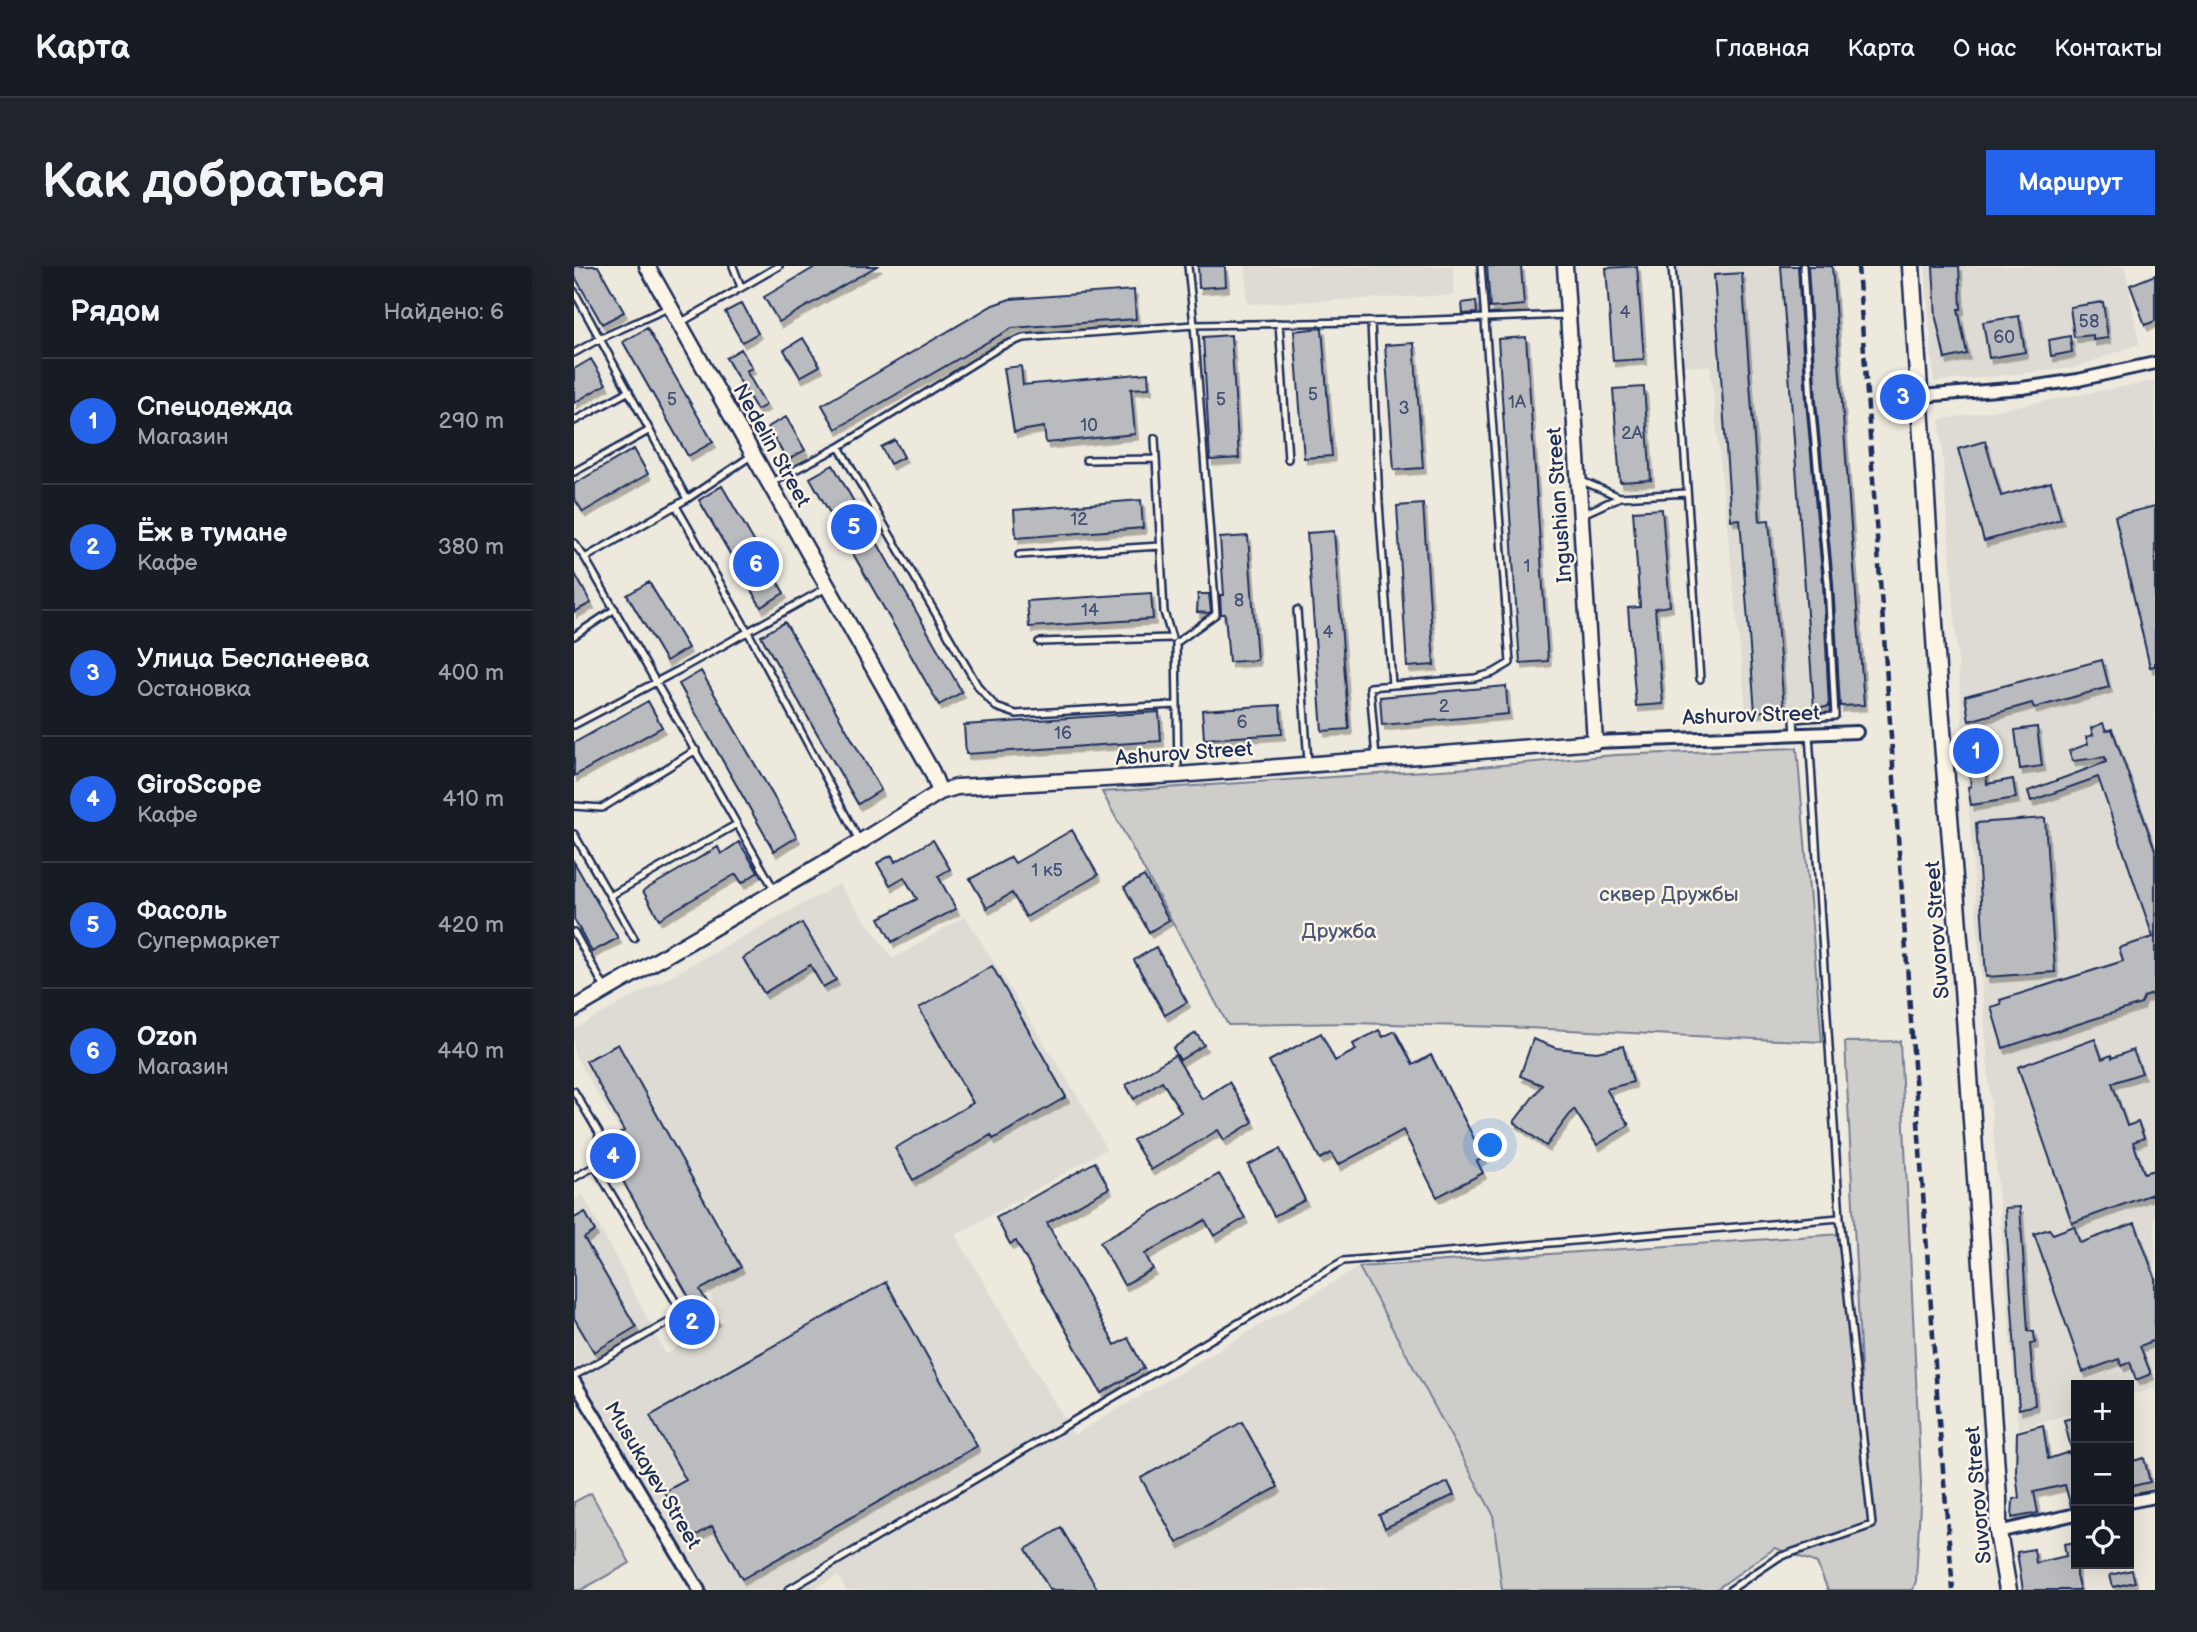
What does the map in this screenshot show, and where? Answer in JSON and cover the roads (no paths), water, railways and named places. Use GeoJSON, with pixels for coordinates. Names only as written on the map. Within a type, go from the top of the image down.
{"type":"FeatureCollection","features":[{"type":"Feature","properties":{"kind":"main road","name":"Suvorov Street"},"geometry":{"type":"LineString","coordinates":[[1911,266],[1937,669],[1963,988],[1998,1532],[2008,1590]]}},
{"type":"Feature","properties":{"kind":"street","name":"Nedelin Street"},"geometry":{"type":"LineString","coordinates":[[648,266],[829,586],[932,772],[940,792]]}},
{"type":"Feature","properties":{"kind":"street","name":"Ingushian Street"},"geometry":{"type":"LineString","coordinates":[[1565,266],[1595,742]]}},
{"type":"Feature","properties":{"kind":"street"},"geometry":{"type":"LineString","coordinates":[[1921,396],[2022,388],[2078,380],[2155,363]]}},
{"type":"Feature","properties":{"kind":"street","name":"Ashurov Street"},"geometry":{"type":"LineString","coordinates":[[574,1009],[776,892],[940,792],[957,788],[1178,775],[1595,742],[1857,732]]}},
{"type":"Feature","properties":{"kind":"street","name":"Musukayev Street"},"geometry":{"type":"LineString","coordinates":[[574,1378],[699,1590]]}},
{"type":"Feature","properties":{"kind":"street"},"geometry":{"type":"LineString","coordinates":[[2134,1501],[2155,1497]]}},
{"type":"Feature","properties":{"kind":"street"},"geometry":{"type":"LineString","coordinates":[[1998,1532],[2071,1515]]}},
{"type":"Feature","properties":{"kind":"lane"},"geometry":{"type":"LineString","coordinates":[[733,266],[741,287]]}},
{"type":"Feature","properties":{"kind":"lane"},"geometry":{"type":"LineString","coordinates":[[680,323],[779,266]]}},
{"type":"Feature","properties":{"kind":"lane"},"geometry":{"type":"LineString","coordinates":[[1039,642],[1174,641],[1216,614],[1188,266]]}},
{"type":"Feature","properties":{"kind":"lane"},"geometry":{"type":"LineString","coordinates":[[1376,759],[1370,687],[1475,678],[1493,673],[1510,663],[1481,266]]}},
{"type":"Feature","properties":{"kind":"lane"},"geometry":{"type":"LineString","coordinates":[[1672,266],[1700,678]]}},
{"type":"Feature","properties":{"kind":"lane"},"geometry":{"type":"LineString","coordinates":[[1795,734],[1794,719],[1835,716],[1828,583],[1811,401],[1803,266]]}},
{"type":"Feature","properties":{"kind":"lane"},"geometry":{"type":"LineString","coordinates":[[574,291],[687,499]]}},
{"type":"Feature","properties":{"kind":"lane"},"geometry":{"type":"LineString","coordinates":[[574,353],[670,307]]}},
{"type":"Feature","properties":{"kind":"lane"},"geometry":{"type":"LineString","coordinates":[[769,483],[839,447],[1000,346],[1023,338],[1194,325],[1569,315]]}},
{"type":"Feature","properties":{"kind":"lane"},"geometry":{"type":"LineString","coordinates":[[1371,322],[1379,503],[1392,685]]}},
{"type":"Feature","properties":{"kind":"lane"},"geometry":{"type":"LineString","coordinates":[[1279,323],[1288,459]]}},
{"type":"Feature","properties":{"kind":"lane"},"geometry":{"type":"LineString","coordinates":[[574,421],[629,391]]}},
{"type":"Feature","properties":{"kind":"lane"},"geometry":{"type":"LineString","coordinates":[[574,471],[650,430]]}},
{"type":"Feature","properties":{"kind":"lane"},"geometry":{"type":"LineString","coordinates":[[1155,438],[1164,612],[1174,641],[1178,775]]}},
{"type":"Feature","properties":{"kind":"lane"},"geometry":{"type":"LineString","coordinates":[[839,447],[979,688],[996,707],[1016,714],[1175,705]]}},
{"type":"Feature","properties":{"kind":"lane"},"geometry":{"type":"LineString","coordinates":[[585,558],[676,506],[753,454]]}},
{"type":"Feature","properties":{"kind":"lane"},"geometry":{"type":"LineString","coordinates":[[1086,460],[1156,459]]}},
{"type":"Feature","properties":{"kind":"lane"},"geometry":{"type":"LineString","coordinates":[[1578,480],[1620,498]]}},
{"type":"Feature","properties":{"kind":"lane"},"geometry":{"type":"LineString","coordinates":[[1581,515],[1620,498],[1687,493]]}},
{"type":"Feature","properties":{"kind":"lane"},"geometry":{"type":"LineString","coordinates":[[676,506],[747,630],[860,842]]}},
{"type":"Feature","properties":{"kind":"lane"},"geometry":{"type":"LineString","coordinates":[[574,543],[776,892]]}},
{"type":"Feature","properties":{"kind":"lane"},"geometry":{"type":"LineString","coordinates":[[1019,555],[1160,546]]}},
{"type":"Feature","properties":{"kind":"lane"},"geometry":{"type":"LineString","coordinates":[[574,725],[829,586]]}},
{"type":"Feature","properties":{"kind":"lane"},"geometry":{"type":"LineString","coordinates":[[574,636],[615,610]]}},
{"type":"Feature","properties":{"kind":"lane"},"geometry":{"type":"LineString","coordinates":[[1297,610],[1308,765]]}},
{"type":"Feature","properties":{"kind":"lane"},"geometry":{"type":"LineString","coordinates":[[1730,1590],[1779,1557],[1872,1525],[1840,1218],[1809,734]]}},
{"type":"Feature","properties":{"kind":"lane"},"geometry":{"type":"LineString","coordinates":[[574,806],[601,808],[696,750]]}},
{"type":"Feature","properties":{"kind":"lane"},"geometry":{"type":"LineString","coordinates":[[610,897],[737,824]]}},
{"type":"Feature","properties":{"kind":"lane"},"geometry":{"type":"LineString","coordinates":[[574,834],[634,938]]}},
{"type":"Feature","properties":{"kind":"lane"},"geometry":{"type":"LineString","coordinates":[[574,932],[606,990]]}},
{"type":"Feature","properties":{"kind":"lane"},"geometry":{"type":"LineString","coordinates":[[574,1091],[599,1133],[595,1166],[683,1314],[574,1378]]}},
{"type":"Feature","properties":{"kind":"lane"},"geometry":{"type":"LineString","coordinates":[[574,1178],[595,1166]]}},
{"type":"Feature","properties":{"kind":"lane"},"geometry":{"type":"LineString","coordinates":[[788,1590],[1343,1261],[1840,1218]]}},
{"type":"Feature","properties":{"kind":"railway"},"geometry":{"type":"LineString","coordinates":[[1858,266],[1953,1590]]}},
{"type":"Feature","properties":{"kind":"place","name":"Улица Бесланеева"},"geometry":{"type":"Point","coordinates":[1903,397]}},
{"type":"Feature","properties":{"kind":"place","name":"Фасоль"},"geometry":{"type":"Point","coordinates":[854,527]}},
{"type":"Feature","properties":{"kind":"place","name":"Ozon"},"geometry":{"type":"Point","coordinates":[756,564]}},
{"type":"Feature","properties":{"kind":"place","name":"Спецодежда"},"geometry":{"type":"Point","coordinates":[1976,751]}},
{"type":"Feature","properties":{"kind":"place","name":"GiroScope"},"geometry":{"type":"Point","coordinates":[613,1156]}},
{"type":"Feature","properties":{"kind":"place","name":"Ёж в тумане"},"geometry":{"type":"Point","coordinates":[692,1322]}},
{"type":"Feature","properties":{"kind":"park label","name":"сквер Дружбы"},"geometry":{"type":"Point","coordinates":[1669,894]}},
{"type":"Feature","properties":{"kind":"park label","name":"Дружба"},"geometry":{"type":"Point","coordinates":[1339,931]}}]}
